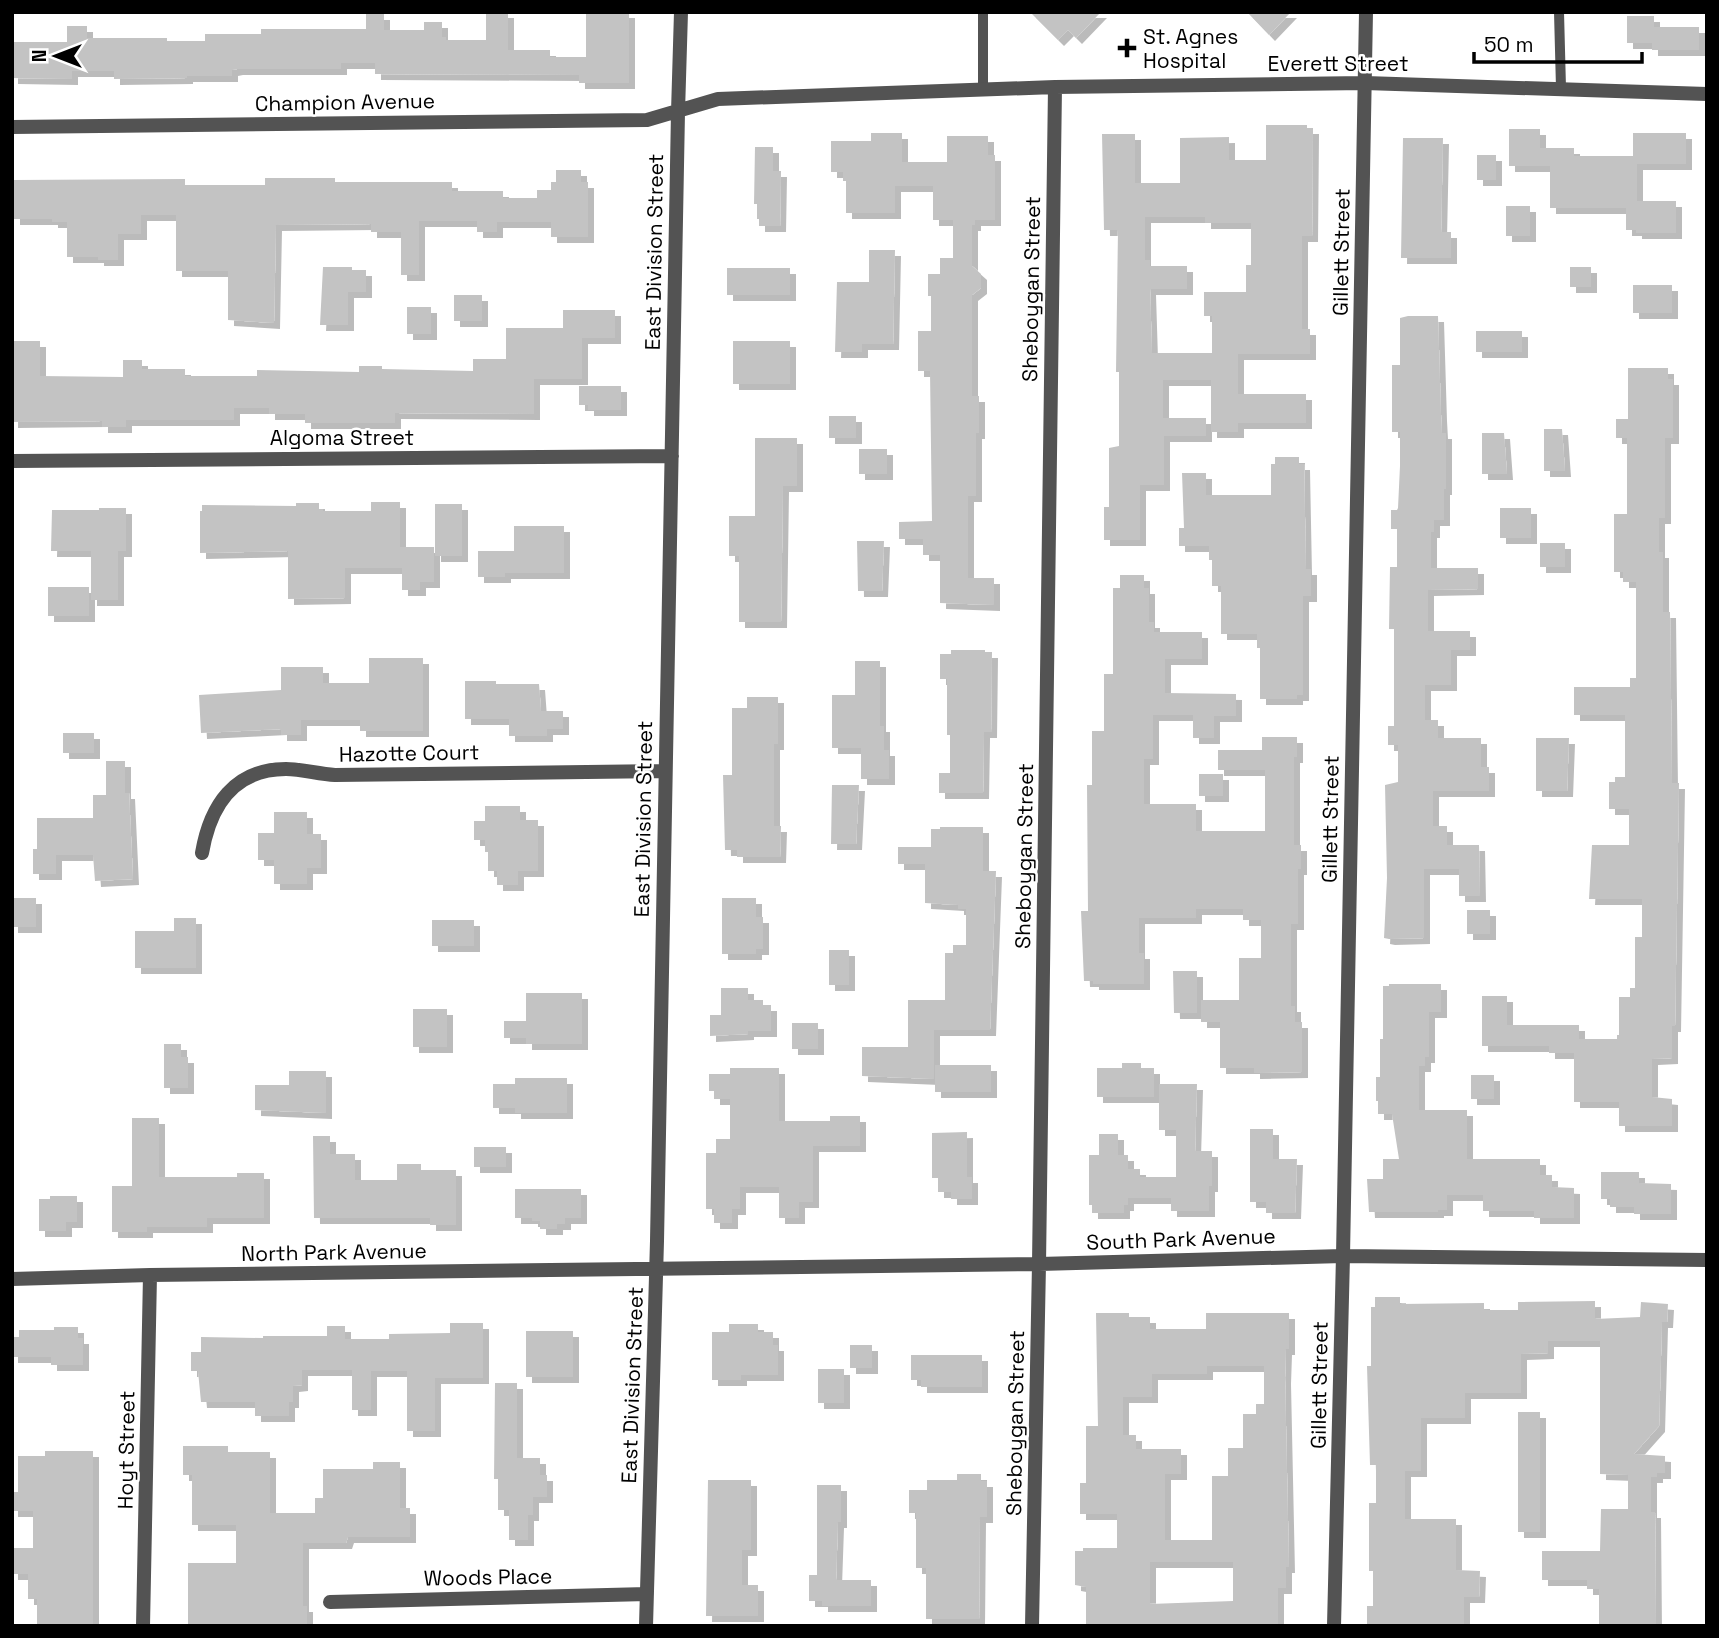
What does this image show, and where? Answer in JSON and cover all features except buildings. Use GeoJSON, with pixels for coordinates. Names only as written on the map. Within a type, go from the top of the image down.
{"type":"FeatureCollection","features":[{"type":"Feature","properties":{"kind":"street","name":"East Division Street"},"geometry":{"type":"LineString","coordinates":[[646,1626],[656,1269],[681,12]]}},
{"type":"Feature","properties":{"kind":"street","name":"Gillett Street"},"geometry":{"type":"LineString","coordinates":[[1334,1626],[1366,12]]}},
{"type":"Feature","properties":{"kind":"street","name":"Everett Street"},"geometry":{"type":"LineString","coordinates":[[678,112],[718,99],[1055,87],[1365,83],[1707,94]]}},
{"type":"Feature","properties":{"kind":"street","name":"Sheboygan Street"},"geometry":{"type":"LineString","coordinates":[[1032,1626],[1055,87]]}},
{"type":"Feature","properties":{"kind":"street","name":"Champion Avenue"},"geometry":{"type":"LineString","coordinates":[[12,127],[647,120],[678,112]]}},
{"type":"Feature","properties":{"kind":"street","name":"Algoma Street"},"geometry":{"type":"LineString","coordinates":[[12,461],[672,456]]}},
{"type":"Feature","properties":{"kind":"street","name":"Hazotte Court"},"geometry":{"type":"LineString","coordinates":[[202,853],[211,822],[223,796],[248,777],[270,770],[294,769],[334,775],[665,771]]}},
{"type":"Feature","properties":{"kind":"street","name":"South Park Avenue"},"geometry":{"type":"LineString","coordinates":[[656,1269],[1039,1264],[1343,1256],[1707,1260]]}},
{"type":"Feature","properties":{"kind":"street","name":"North Park Avenue"},"geometry":{"type":"LineString","coordinates":[[12,1279],[656,1269]]}},
{"type":"Feature","properties":{"kind":"street","name":"Hoyt Street"},"geometry":{"type":"LineString","coordinates":[[143,1626],[150,1275]]}},
{"type":"Feature","properties":{"kind":"street","name":"Woods Place"},"geometry":{"type":"LineString","coordinates":[[330,1602],[647,1594]]}},
{"type":"Feature","properties":{"kind":"lane"},"geometry":{"type":"LineString","coordinates":[[983,12],[983,89]]}},
{"type":"Feature","properties":{"kind":"lane"},"geometry":{"type":"LineString","coordinates":[[1559,12],[1561,88]]}},
{"type":"Feature","properties":{"kind":"place","name":"St. Agnes Hospital"},"geometry":{"type":"Point","coordinates":[1127,48]}}]}
